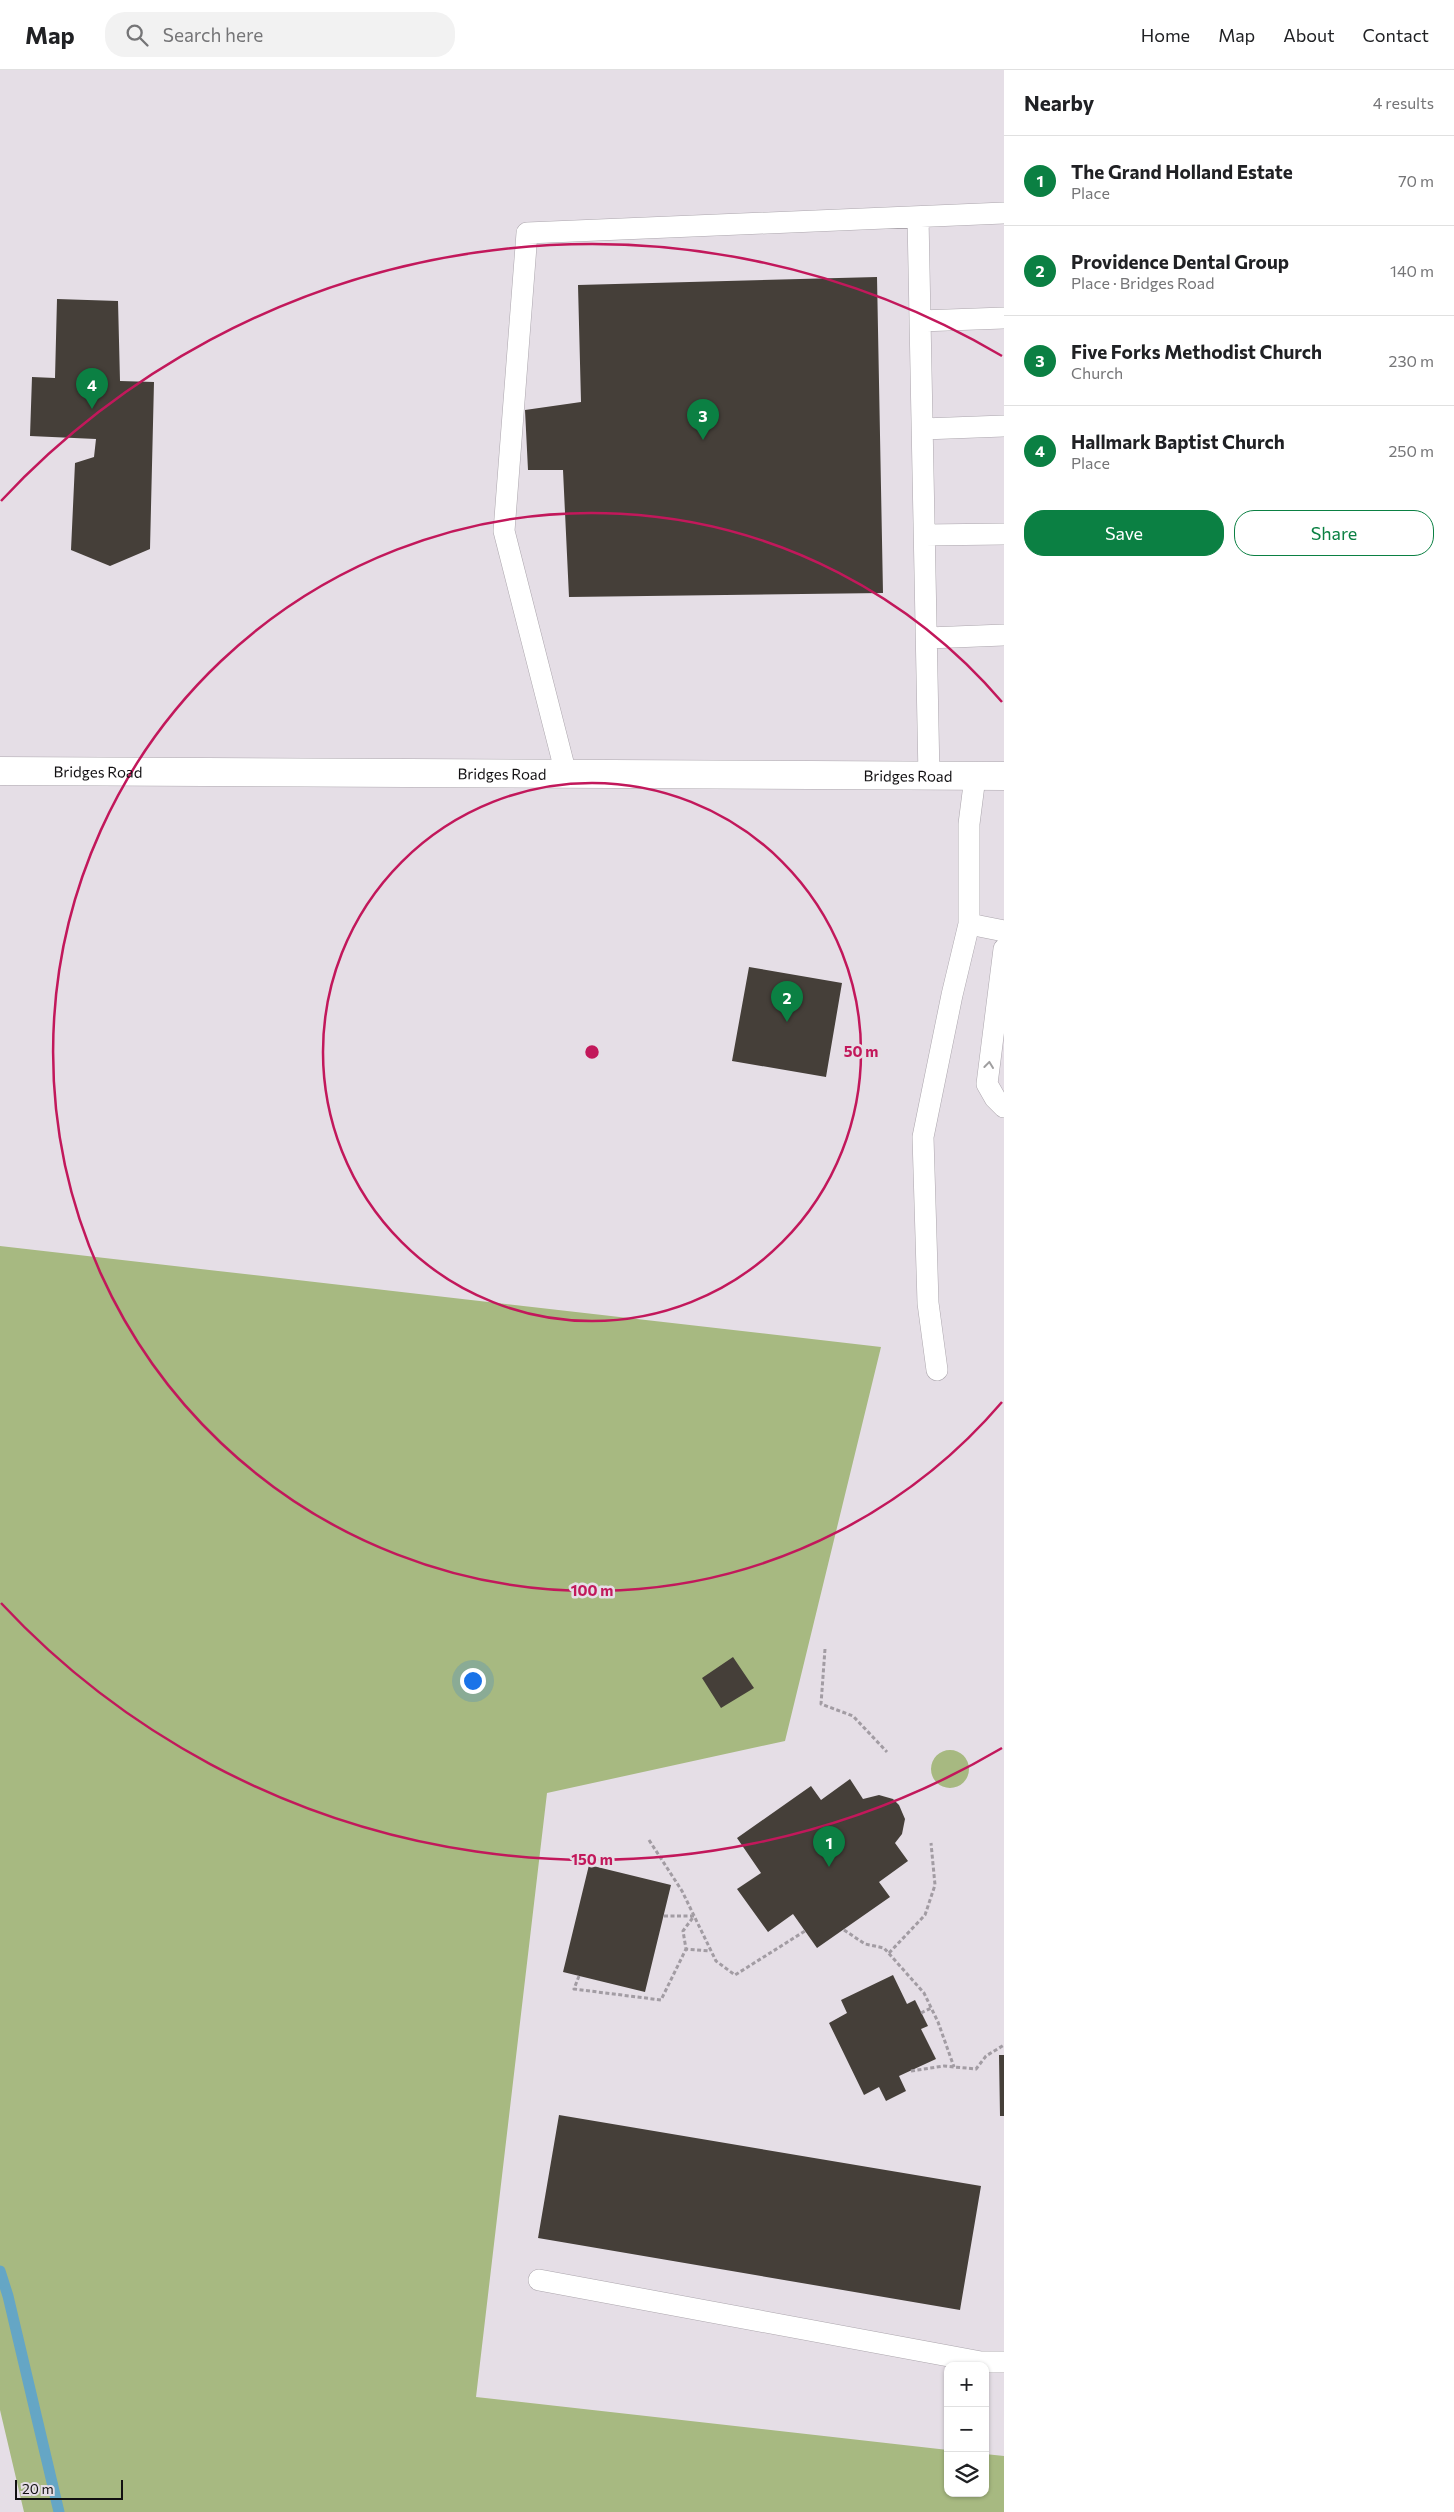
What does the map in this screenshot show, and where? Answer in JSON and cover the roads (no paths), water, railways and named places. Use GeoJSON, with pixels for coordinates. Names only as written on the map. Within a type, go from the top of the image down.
{"type":"FeatureCollection","features":[{"type":"Feature","properties":{"kind":"main road","name":"Bridges Road"},"geometry":{"type":"LineString","coordinates":[[0,771],[278,774],[1004,776]]}},
{"type":"Feature","properties":{"kind":"lane"},"geometry":{"type":"LineString","coordinates":[[566,774],[504,531],[527,233],[1004,213]]}},
{"type":"Feature","properties":{"kind":"lane"},"geometry":{"type":"LineString","coordinates":[[918,217],[928,638],[928,777]]}},
{"type":"Feature","properties":{"kind":"lane"},"geometry":{"type":"LineString","coordinates":[[920,321],[1004,318]]}},
{"type":"Feature","properties":{"kind":"lane"},"geometry":{"type":"LineString","coordinates":[[923,429],[1004,426]]}},
{"type":"Feature","properties":{"kind":"lane"},"geometry":{"type":"LineString","coordinates":[[925,535],[1004,534]]}},
{"type":"Feature","properties":{"kind":"lane"},"geometry":{"type":"LineString","coordinates":[[928,638],[1004,635]]}},
{"type":"Feature","properties":{"kind":"lane"},"geometry":{"type":"LineString","coordinates":[[937,1370],[928,1302],[923,1137],[952,995],[969,924],[969,824],[975,776]]}},
{"type":"Feature","properties":{"kind":"lane"},"geometry":{"type":"LineString","coordinates":[[969,924],[1004,931]]}},
{"type":"Feature","properties":{"kind":"lane"},"geometry":{"type":"LineString","coordinates":[[1004,949],[987,1084],[995,1098],[1004,1107]]}},
{"type":"Feature","properties":{"kind":"lane"},"geometry":{"type":"LineString","coordinates":[[539,2280],[971,2360],[1004,2362]]}},
{"type":"Feature","properties":{"kind":"waterway"},"geometry":{"type":"LineString","coordinates":[[0,2271],[8,2296],[59,2512]]}},
{"type":"Feature","properties":{"kind":"place","name":"Hallmark Baptist Church"},"geometry":{"type":"Point","coordinates":[92,409]}},
{"type":"Feature","properties":{"kind":"place","name":"Five Forks Methodist Church"},"geometry":{"type":"Point","coordinates":[703,440]}},
{"type":"Feature","properties":{"kind":"place","name":"Providence Dental Group"},"geometry":{"type":"Point","coordinates":[787,1022]}},
{"type":"Feature","properties":{"kind":"place","name":"The Grand Holland Estate"},"geometry":{"type":"Point","coordinates":[829,1867]}}]}
